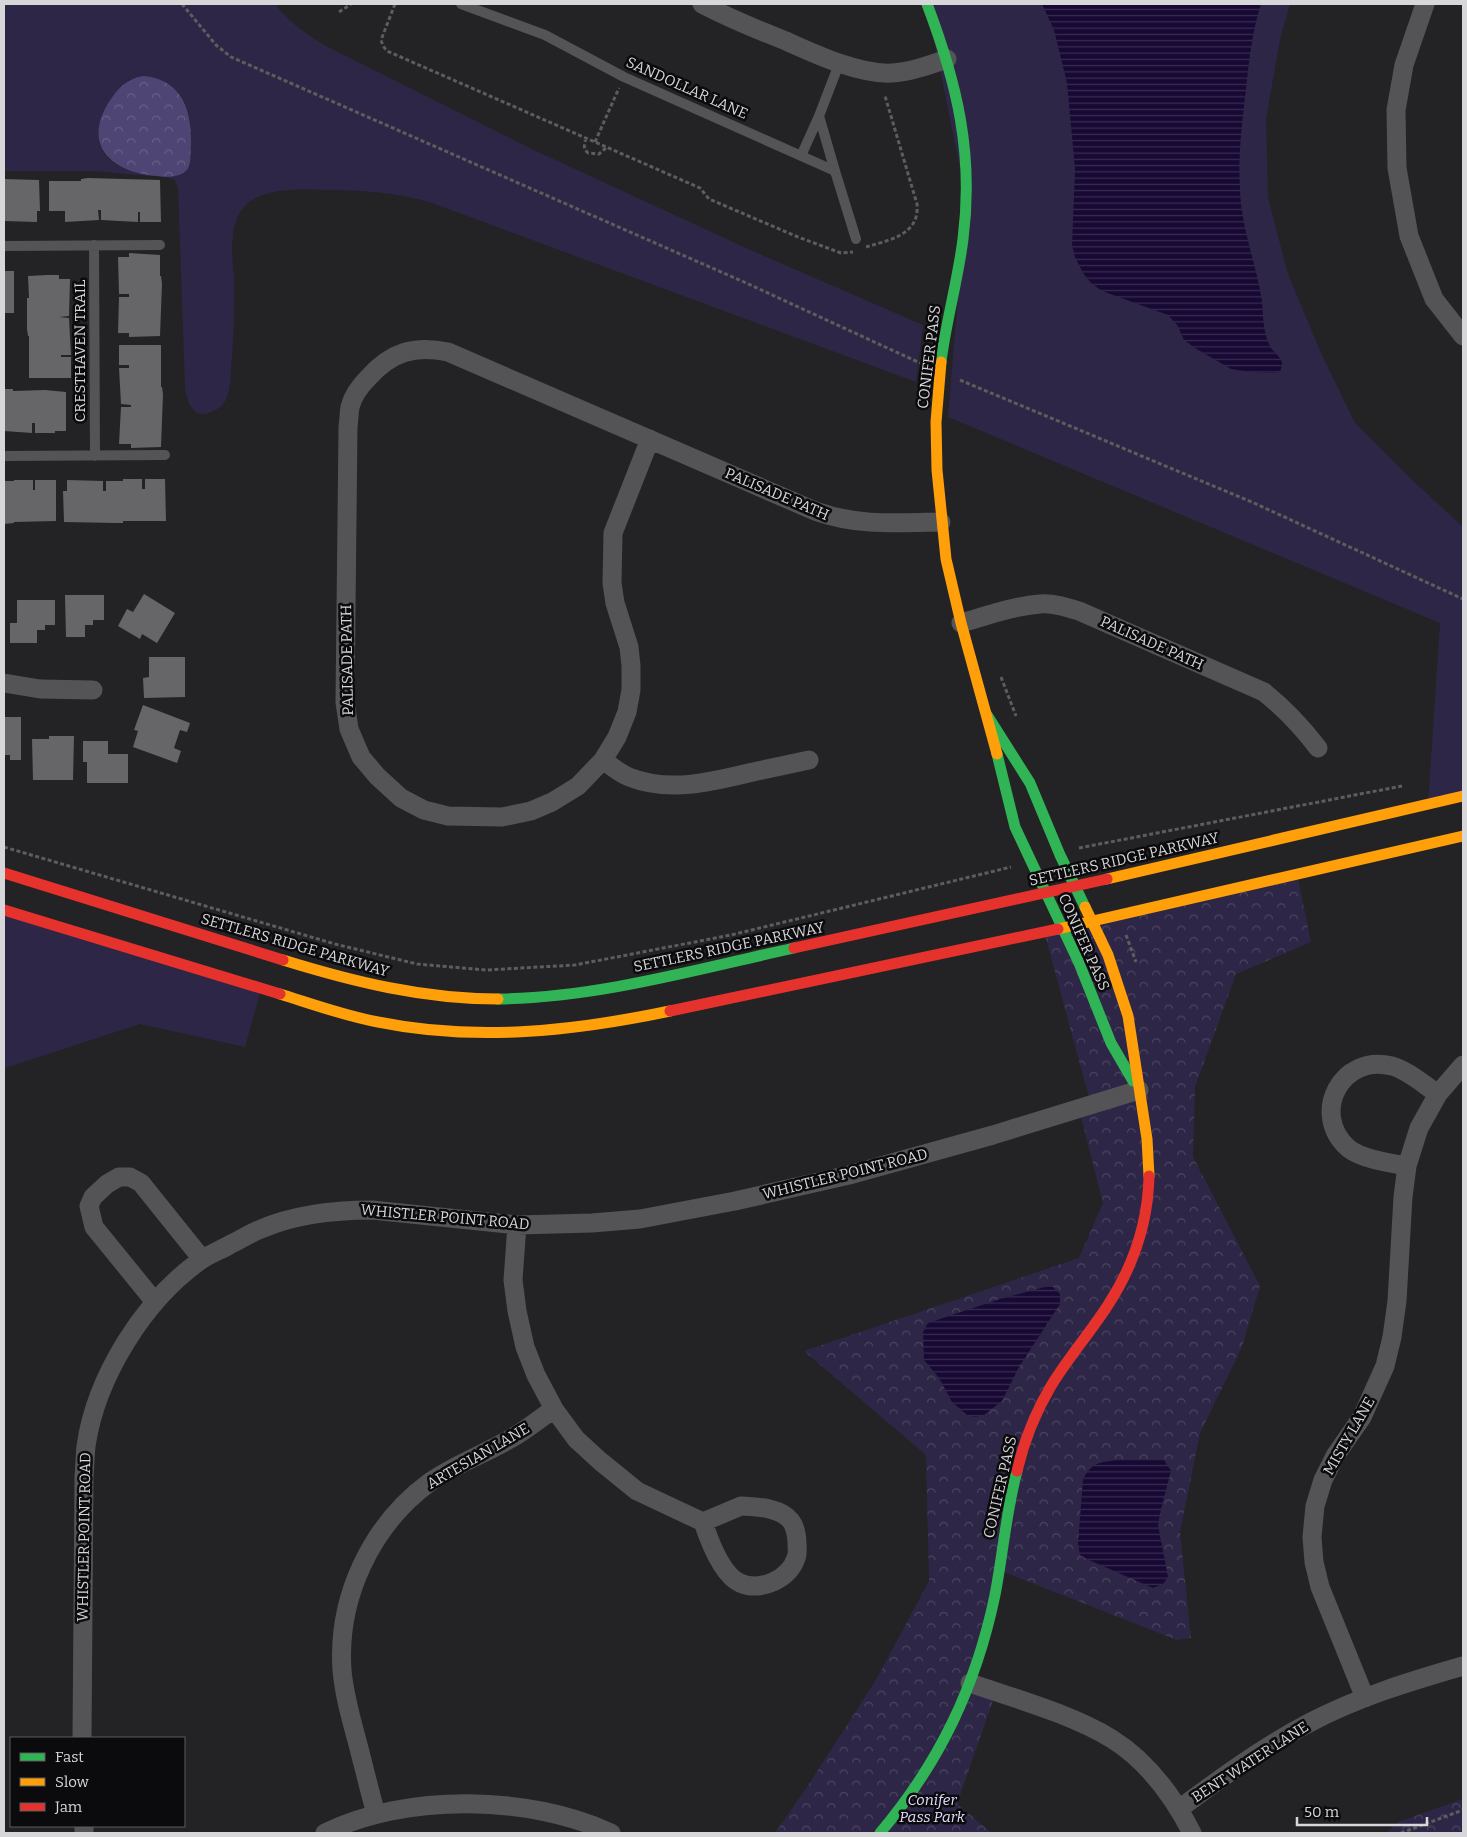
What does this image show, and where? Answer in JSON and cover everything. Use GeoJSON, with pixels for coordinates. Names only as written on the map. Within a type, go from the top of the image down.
{"type":"FeatureCollection","features":[{"type":"Feature","properties":{"kind":"street"},"geometry":{"type":"LineString","coordinates":[[702,4],[728,17],[840,64],[890,74],[929,66],[947,59]]}},
{"type":"Feature","properties":{"kind":"street","name":"CONIFER PASS"},"geometry":{"type":"LineString","coordinates":[[927,4],[947,59],[963,127],[966,165],[966,199],[962,239],[945,330],[939,380],[936,432],[941,522],[946,559],[960,623],[987,715],[1015,827],[1079,963],[1111,1043],[1139,1090]]}},
{"type":"Feature","properties":{"kind":"street"},"geometry":{"type":"LineString","coordinates":[[1424,4],[1404,65],[1396,110],[1397,168],[1409,236],[1434,299],[1463,336]]}},
{"type":"Feature","properties":{"kind":"street","name":"PALISADE PATH"},"geometry":{"type":"LineString","coordinates":[[650,439],[613,533],[612,583],[615,603],[629,647],[631,690],[627,712],[617,737],[603,760],[578,786],[552,802],[531,811],[502,817],[448,816],[424,810],[401,798],[360,757],[349,729],[345,702],[348,427],[350,406],[357,389],[380,365],[397,355],[431,348],[448,352],[834,518],[877,524],[941,522]]}},
{"type":"Feature","properties":{"kind":"street","name":"PALISADE PATH"},"geometry":{"type":"LineString","coordinates":[[960,623],[1011,609],[1041,604],[1060,605],[1079,610],[1264,692],[1302,727],[1318,748]]}},
{"type":"Feature","properties":{"kind":"street"},"geometry":{"type":"LineString","coordinates":[[4,683],[46,689],[93,690]]}},
{"type":"Feature","properties":{"kind":"street","name":"CONIFER PASS"},"geometry":{"type":"LineString","coordinates":[[880,1833],[908,1799],[931,1765],[948,1733],[970,1683],[995,1595],[1009,1504],[1025,1440],[1039,1408],[1057,1377],[1102,1316],[1124,1280],[1144,1228],[1149,1189],[1149,1148],[1132,1036],[1124,1001],[1093,921],[1075,887],[1034,792],[1017,761],[987,715]]}},
{"type":"Feature","properties":{"kind":"street"},"geometry":{"type":"LineString","coordinates":[[603,760],[629,777],[647,782],[678,785],[701,783],[809,760]]}},
{"type":"Feature","properties":{"kind":"street","name":"SETTLERS RIDGE PARKWAY"},"geometry":{"type":"LineString","coordinates":[[4,873],[286,961],[392,989],[443,996],[490,999],[567,995],[609,988],[1075,887],[1463,796]]}},
{"type":"Feature","properties":{"kind":"street"},"geometry":{"type":"LineString","coordinates":[[4,910],[331,1010],[386,1024],[443,1031],[495,1034],[576,1029],[618,1022],[1093,921],[1463,836]]}},
{"type":"Feature","properties":{"kind":"street","name":"MISTY LANE"},"geometry":{"type":"LineString","coordinates":[[1365,1698],[1320,1587],[1314,1562],[1312,1537],[1315,1506],[1323,1480],[1336,1456],[1362,1417],[1385,1366],[1392,1337],[1397,1301],[1406,1166],[1419,1128],[1438,1094],[1463,1065]]}},
{"type":"Feature","properties":{"kind":"street"},"geometry":{"type":"LineString","coordinates":[[1406,1166],[1361,1155],[1350,1150],[1340,1139],[1334,1128],[1331,1113],[1333,1099],[1339,1085],[1350,1073],[1364,1066],[1392,1066],[1438,1094]]}},
{"type":"Feature","properties":{"kind":"street","name":"WHISTLER POINT ROAD"},"geometry":{"type":"LineString","coordinates":[[82,1737],[84,1476],[86,1445],[97,1404],[116,1359],[155,1302],[179,1278],[202,1259],[262,1229],[318,1213],[372,1210],[517,1225],[592,1224],[640,1219],[735,1201],[859,1172],[1001,1132],[1139,1090]]}},
{"type":"Feature","properties":{"kind":"street"},"geometry":{"type":"LineString","coordinates":[[155,1302],[94,1227],[89,1206],[93,1197],[100,1190],[119,1177],[130,1178],[141,1183],[202,1259]]}},
{"type":"Feature","properties":{"kind":"street"},"geometry":{"type":"LineString","coordinates":[[517,1225],[513,1280],[517,1311],[525,1347],[536,1375],[554,1409],[576,1439],[637,1491],[703,1522],[722,1567],[739,1583],[755,1585],[774,1583],[787,1573],[797,1557],[797,1537],[791,1521],[776,1511],[759,1507],[741,1506],[703,1522]]}},
{"type":"Feature","properties":{"kind":"street","name":"ARTESIAN LANE"},"geometry":{"type":"LineString","coordinates":[[376,1814],[346,1698],[342,1669],[347,1608],[356,1579],[370,1549],[387,1522],[410,1498],[438,1477],[512,1438],[554,1409]]}},
{"type":"Feature","properties":{"kind":"street","name":"BENT WATER LANE"},"geometry":{"type":"LineString","coordinates":[[1179,1808],[1222,1776],[1310,1722],[1365,1698],[1421,1678],[1463,1666]]}},
{"type":"Feature","properties":{"kind":"street"},"geometry":{"type":"LineString","coordinates":[[970,1683],[1082,1723],[1112,1739],[1139,1760],[1166,1789],[1179,1808],[1192,1833]]}},
{"type":"Feature","properties":{"kind":"street"},"geometry":{"type":"LineString","coordinates":[[325,1833],[342,1825],[376,1814],[415,1806],[440,1804],[485,1805],[534,1810],[560,1815],[611,1833]]}},
{"type":"Feature","properties":{"kind":"lane","name":"SANDOLLAR LANE"},"geometry":{"type":"LineString","coordinates":[[461,4],[544,35],[624,77],[836,171]]}},
{"type":"Feature","properties":{"kind":"lane"},"geometry":{"type":"LineString","coordinates":[[801,156],[840,64]]}},
{"type":"Feature","properties":{"kind":"lane"},"geometry":{"type":"LineString","coordinates":[[819,116],[856,239]]}},
{"type":"Feature","properties":{"kind":"lane","name":"CRESTHAVEN TRAIL"},"geometry":{"type":"LineString","coordinates":[[94,245],[95,456]]}},
{"type":"Feature","properties":{"kind":"lane"},"geometry":{"type":"LineString","coordinates":[[4,246],[160,245]]}},
{"type":"Feature","properties":{"kind":"lane"},"geometry":{"type":"LineString","coordinates":[[4,456],[165,455]]}},
{"type":"Feature","properties":{"kind":"path"},"geometry":{"type":"LineString","coordinates":[[182,4],[216,45],[231,57],[726,274],[920,363]]}},
{"type":"Feature","properties":{"kind":"path"},"geometry":{"type":"LineString","coordinates":[[339,12],[351,4]]}},
{"type":"Feature","properties":{"kind":"path"},"geometry":{"type":"LineString","coordinates":[[395,4],[381,40],[387,51],[700,188],[710,199],[789,234],[841,253],[850,253],[899,237],[912,226],[918,213],[885,96]]}},
{"type":"Feature","properties":{"kind":"path"},"geometry":{"type":"LineString","coordinates":[[595,142],[624,77]]}},
{"type":"Feature","properties":{"kind":"path"},"geometry":{"type":"LineString","coordinates":[[586,138],[584,149],[588,153],[599,154],[607,147]]}},
{"type":"Feature","properties":{"kind":"path"},"geometry":{"type":"LineString","coordinates":[[962,391],[964,371]]}},
{"type":"Feature","properties":{"kind":"path"},"geometry":{"type":"LineString","coordinates":[[963,381],[1254,503],[1463,599]]}},
{"type":"Feature","properties":{"kind":"path"},"geometry":{"type":"LineString","coordinates":[[1000,675],[1018,722]]}},
{"type":"Feature","properties":{"kind":"path"},"geometry":{"type":"LineString","coordinates":[[1082,847],[1410,784]]}},
{"type":"Feature","properties":{"kind":"path"},"geometry":{"type":"LineString","coordinates":[[4,847],[335,944],[418,964],[486,970],[576,965],[731,935],[1010,867]]}},
{"type":"Feature","properties":{"kind":"path"},"geometry":{"type":"LineString","coordinates":[[1133,950],[1138,968]]}},
{"type":"Feature","properties":{"kind":"path"},"geometry":{"type":"LineString","coordinates":[[1401,1833],[1463,1810]]}},
{"type":"Feature","properties":{"kind":"green space"},"geometry":{"type":"Polygon","coordinates":[[[4,4],[275,4],[299,28],[326,46],[536,151],[746,248],[923,325],[916,382],[432,203],[378,192],[295,190],[275,192],[257,197],[245,205],[238,217],[232,241],[234,324],[229,389],[224,403],[220,407],[212,412],[200,414],[195,411],[189,402],[185,388],[178,188],[174,179],[158,176],[178,175],[185,173],[187,170],[191,125],[185,102],[179,93],[170,86],[159,81],[135,78],[124,84],[100,123],[99,139],[105,155],[111,161],[126,169],[151,176],[92,171],[4,171],[4,4]]]}},
{"type":"Feature","properties":{"kind":"green space"},"geometry":{"type":"Polygon","coordinates":[[[927,4],[1290,4],[1280,39],[1266,119],[1268,198],[1288,274],[1321,353],[1355,423],[1463,527],[1463,796],[1428,804],[1440,623],[948,417],[966,199],[927,4]]]}},
{"type":"Feature","properties":{"kind":"green space"},"geometry":{"type":"Polygon","coordinates":[[[144,76],[168,84],[176,91],[187,109],[191,132],[190,159],[188,168],[180,175],[160,176],[141,174],[127,169],[115,163],[100,144],[101,118],[109,102],[116,92],[128,81],[144,76]]]}},
{"type":"Feature","properties":{"kind":"green space","name":"Conifer Pass Park"},"geometry":{"type":"Polygon","coordinates":[[[1297,874],[1311,942],[1236,974],[1195,1087],[1193,1157],[1260,1286],[1242,1347],[1200,1433],[1180,1532],[1191,1638],[1177,1640],[999,1570],[970,1683],[996,1692],[957,1804],[992,1833],[775,1833],[876,1680],[929,1581],[926,1455],[804,1351],[1079,1258],[1103,1203],[1079,1109],[1091,1105],[1044,931],[1297,874]]]}},
{"type":"Feature","properties":{"kind":"green space"},"geometry":{"type":"Polygon","coordinates":[[[4,910],[261,989],[245,1047],[140,1024],[5,1068],[4,1070],[4,910]]]}},
{"type":"Feature","properties":{"kind":"green space"},"geometry":{"type":"Polygon","coordinates":[[[1463,1799],[1463,1833],[1386,1833],[1398,1822],[1463,1799]]]}},
{"type":"Feature","properties":{"kind":"shaded area"},"geometry":{"type":"Polygon","coordinates":[[[1042,4],[1261,4],[1251,47],[1243,114],[1240,189],[1243,217],[1262,301],[1265,330],[1270,346],[1281,360],[1282,367],[1280,371],[1274,373],[1231,369],[1184,340],[1177,325],[1168,315],[1102,291],[1091,283],[1083,273],[1075,257],[1072,245],[1075,169],[1067,83],[1054,30],[1042,4]]]}},
{"type":"Feature","properties":{"kind":"shaded area"},"geometry":{"type":"Polygon","coordinates":[[[1045,1287],[1053,1287],[1060,1294],[1060,1304],[1019,1367],[1002,1401],[984,1415],[975,1417],[967,1415],[952,1402],[939,1378],[924,1360],[923,1332],[928,1323],[1000,1299],[1045,1287]]]}},
{"type":"Feature","properties":{"kind":"shaded area"},"geometry":{"type":"Polygon","coordinates":[[[1116,1460],[1164,1460],[1171,1471],[1158,1525],[1168,1577],[1163,1584],[1153,1588],[1080,1555],[1078,1543],[1083,1479],[1096,1464],[1116,1460]]]}},
{"type":"Feature","properties":{"kind":"building"},"geometry":{"type":"Polygon","coordinates":[[[4,179],[39,180],[40,211],[37,211],[37,222],[4,221],[4,179]]]}},
{"type":"Feature","properties":{"kind":"building"},"geometry":{"type":"Polygon","coordinates":[[[81,179],[160,180],[161,222],[140,222],[140,212],[138,212],[138,222],[101,220],[101,210],[98,210],[99,220],[65,222],[65,211],[49,211],[49,181],[81,181],[81,179]]]}},
{"type":"Feature","properties":{"kind":"building"},"geometry":{"type":"Polygon","coordinates":[[[129,253],[160,255],[162,284],[160,336],[129,337],[129,333],[118,333],[119,297],[129,297],[129,294],[119,294],[118,257],[129,257],[129,253]]]}},
{"type":"Feature","properties":{"kind":"building"},"geometry":{"type":"Polygon","coordinates":[[[4,271],[14,271],[14,313],[4,313],[4,271]]]}},
{"type":"Feature","properties":{"kind":"building"},"geometry":{"type":"Polygon","coordinates":[[[59,275],[59,279],[70,279],[69,316],[59,317],[69,318],[71,355],[61,355],[61,357],[71,357],[71,378],[29,378],[29,336],[27,329],[28,276],[59,275]]]}},
{"type":"Feature","properties":{"kind":"building"},"geometry":{"type":"Polygon","coordinates":[[[119,345],[161,345],[161,387],[163,394],[161,447],[131,448],[131,444],[119,444],[121,407],[131,407],[131,405],[121,404],[119,368],[129,368],[129,365],[119,365],[119,345]]]}},
{"type":"Feature","properties":{"kind":"building"},"geometry":{"type":"Polygon","coordinates":[[[4,389],[13,389],[13,391],[45,390],[66,392],[66,431],[35,433],[35,423],[32,423],[32,433],[4,431],[4,389]]]}},
{"type":"Feature","properties":{"kind":"building"},"geometry":{"type":"Polygon","coordinates":[[[123,479],[142,479],[142,489],[145,489],[145,479],[165,479],[166,521],[123,521],[123,523],[64,522],[63,491],[67,491],[67,480],[103,481],[103,491],[106,491],[106,481],[123,481],[123,479]]]}},
{"type":"Feature","properties":{"kind":"building"},"geometry":{"type":"Polygon","coordinates":[[[33,480],[33,490],[35,490],[35,480],[56,480],[56,521],[4,524],[4,481],[33,480]]]}},
{"type":"Feature","properties":{"kind":"building"},"geometry":{"type":"Polygon","coordinates":[[[144,594],[175,613],[157,643],[142,634],[140,639],[118,626],[127,609],[133,612],[144,594]]]}},
{"type":"Feature","properties":{"kind":"building"},"geometry":{"type":"Polygon","coordinates":[[[65,595],[104,595],[104,620],[93,620],[93,625],[85,625],[85,637],[66,637],[65,595]]]}},
{"type":"Feature","properties":{"kind":"building"},"geometry":{"type":"Polygon","coordinates":[[[17,600],[55,600],[55,625],[45,625],[45,630],[37,630],[37,643],[10,643],[10,623],[17,623],[17,600]]]}},
{"type":"Feature","properties":{"kind":"building"},"geometry":{"type":"Polygon","coordinates":[[[149,657],[185,657],[185,697],[144,698],[143,678],[149,677],[149,657]]]}},
{"type":"Feature","properties":{"kind":"building"},"geometry":{"type":"Polygon","coordinates":[[[143,705],[190,723],[187,732],[180,730],[174,748],[181,751],[177,763],[133,747],[138,731],[134,730],[143,705]]]}},
{"type":"Feature","properties":{"kind":"building"},"geometry":{"type":"Polygon","coordinates":[[[4,717],[21,717],[21,760],[10,760],[10,755],[4,755],[4,717]]]}},
{"type":"Feature","properties":{"kind":"building"},"geometry":{"type":"Polygon","coordinates":[[[49,736],[74,736],[73,780],[33,780],[32,739],[49,739],[49,736]]]}},
{"type":"Feature","properties":{"kind":"building"},"geometry":{"type":"Polygon","coordinates":[[[83,741],[108,741],[108,754],[128,754],[128,783],[87,783],[87,762],[83,762],[83,741]]]}},
{"type":"Feature","properties":{"kind":"traffic: fast"},"geometry":{"type":"LineString","coordinates":[[927,4],[938,33],[954,91],[960,119],[966,178],[963,239],[941,362]]}},
{"type":"Feature","properties":{"kind":"traffic: fast"},"geometry":{"type":"LineString","coordinates":[[987,715],[1030,783],[1060,855],[1085,907]]}},
{"type":"Feature","properties":{"kind":"traffic: fast"},"geometry":{"type":"LineString","coordinates":[[997,754],[1015,827],[1079,963],[1111,1043],[1133,1081]]}},
{"type":"Feature","properties":{"kind":"traffic: fast"},"geometry":{"type":"LineString","coordinates":[[498,999],[573,994],[610,988],[794,948]]}},
{"type":"Feature","properties":{"kind":"traffic: fast"},"geometry":{"type":"LineString","coordinates":[[880,1833],[921,1779],[938,1750],[966,1692],[987,1628],[995,1595],[1017,1471]]}},
{"type":"Feature","properties":{"kind":"traffic: slow"},"geometry":{"type":"LineString","coordinates":[[941,362],[936,422],[937,470],[946,559],[961,623],[997,754]]}},
{"type":"Feature","properties":{"kind":"traffic: slow"},"geometry":{"type":"LineString","coordinates":[[1107,879],[1463,796]]}},
{"type":"Feature","properties":{"kind":"traffic: slow"},"geometry":{"type":"LineString","coordinates":[[1058,929],[1463,836]]}},
{"type":"Feature","properties":{"kind":"traffic: slow"},"geometry":{"type":"LineString","coordinates":[[1085,907],[1108,955],[1128,1016],[1147,1139],[1149,1176]]}},
{"type":"Feature","properties":{"kind":"traffic: slow"},"geometry":{"type":"LineString","coordinates":[[283,960],[389,988],[443,996],[498,999]]}},
{"type":"Feature","properties":{"kind":"traffic: slow"},"geometry":{"type":"LineString","coordinates":[[280,994],[329,1010],[366,1019],[451,1032],[525,1032],[561,1029],[670,1011]]}},
{"type":"Feature","properties":{"kind":"traffic: jam"},"geometry":{"type":"LineString","coordinates":[[4,873],[283,960]]}},
{"type":"Feature","properties":{"kind":"traffic: jam"},"geometry":{"type":"LineString","coordinates":[[794,948],[1107,879]]}},
{"type":"Feature","properties":{"kind":"traffic: jam"},"geometry":{"type":"LineString","coordinates":[[4,910],[280,994]]}},
{"type":"Feature","properties":{"kind":"traffic: jam"},"geometry":{"type":"LineString","coordinates":[[670,1011],[1058,929]]}},
{"type":"Feature","properties":{"kind":"traffic: jam"},"geometry":{"type":"LineString","coordinates":[[1017,1471],[1031,1427],[1045,1396],[1108,1305],[1125,1275],[1138,1244],[1146,1211],[1149,1176]]}}]}
